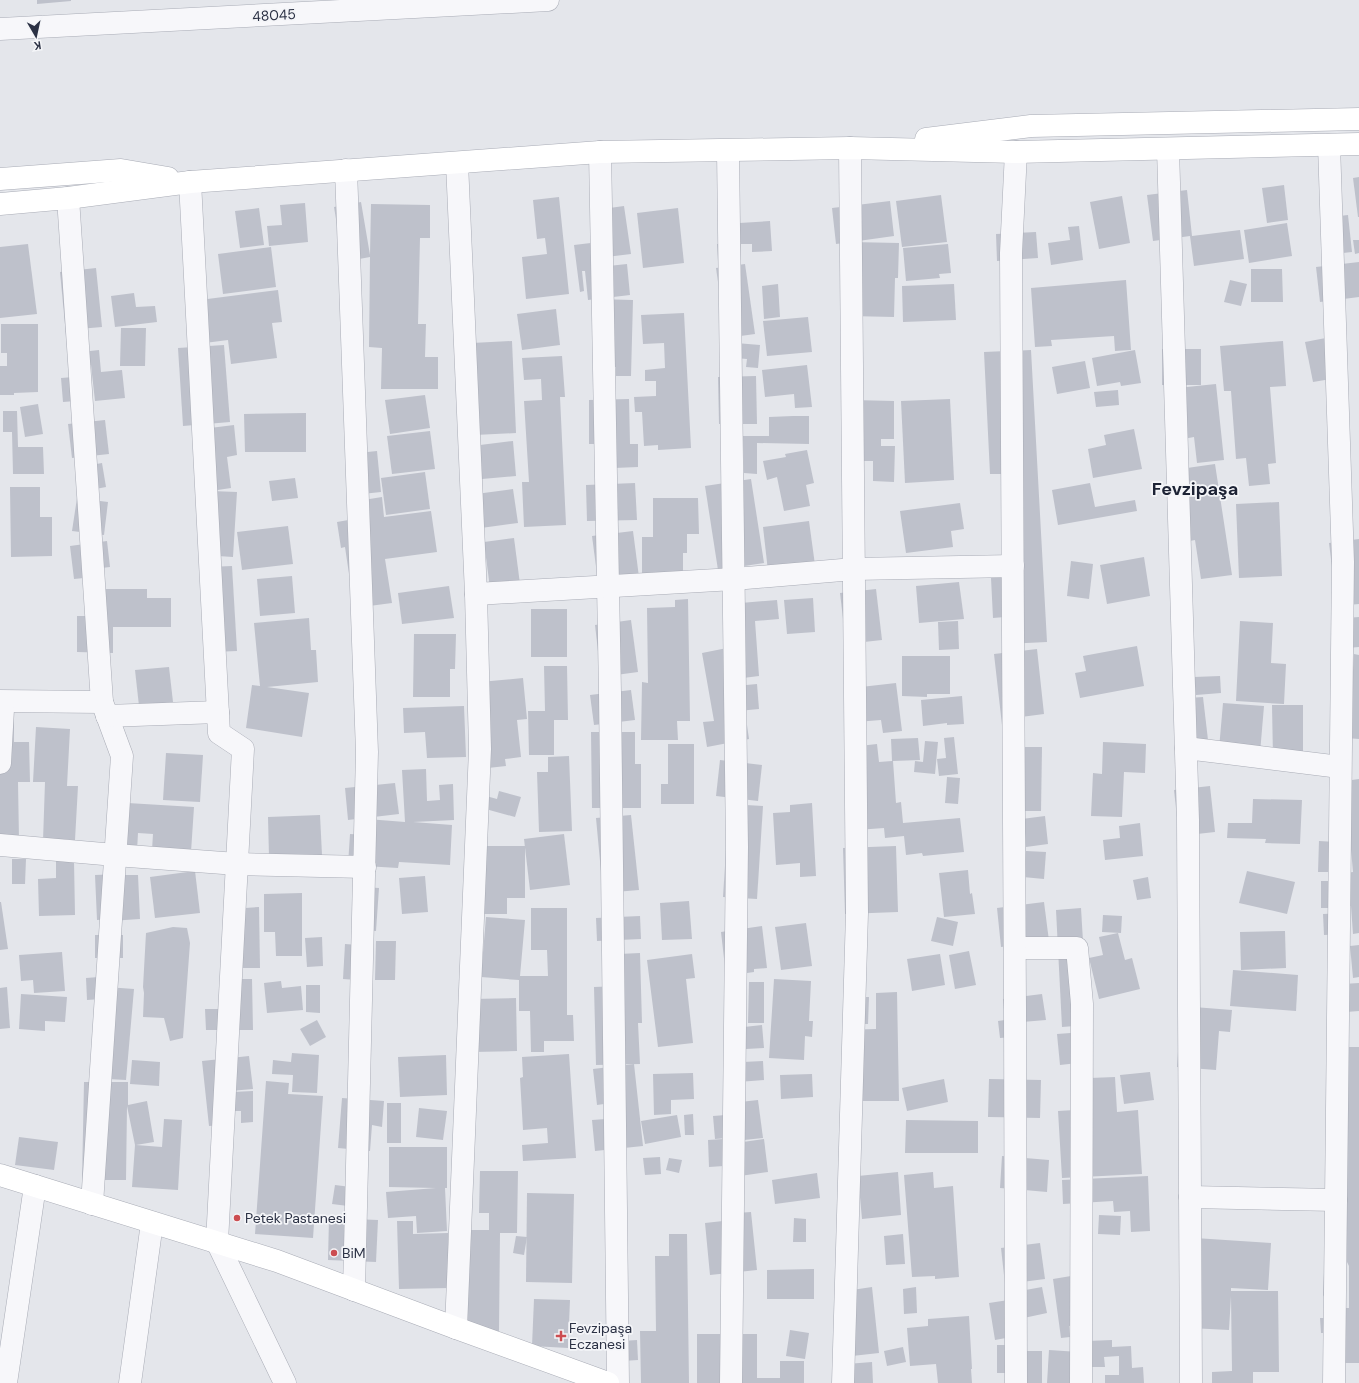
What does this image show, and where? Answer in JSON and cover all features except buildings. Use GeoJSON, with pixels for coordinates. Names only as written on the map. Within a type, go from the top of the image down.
{"type":"FeatureCollection","features":[{"type":"Feature","properties":{"kind":"main road"},"geometry":{"type":"LineString","coordinates":[[850,148],[1031,126],[1359,118]]}},
{"type":"Feature","properties":{"kind":"main road"},"geometry":{"type":"LineString","coordinates":[[0,204],[68,198],[190,182],[600,152],[728,150],[759,148],[850,148],[1016,152],[1359,144]]}},
{"type":"Feature","properties":{"kind":"main road"},"geometry":{"type":"LineString","coordinates":[[0,179],[121,170],[190,182]]}},
{"type":"Feature","properties":{"kind":"main road"},"geometry":{"type":"LineString","coordinates":[[0,1175],[277,1261],[608,1383]]}},
{"type":"Feature","properties":{"kind":"street","name":"48045"},"geometry":{"type":"LineString","coordinates":[[0,29],[343,5],[548,0]]}},
{"type":"Feature","properties":{"kind":"street"},"geometry":{"type":"LineString","coordinates":[[1329,145],[1342,562],[1334,1383]]}},
{"type":"Feature","properties":{"kind":"street"},"geometry":{"type":"LineString","coordinates":[[843,1383],[857,913],[850,148]]}},
{"type":"Feature","properties":{"kind":"street"},"geometry":{"type":"LineString","coordinates":[[1168,149],[1188,820],[1191,1383]]}},
{"type":"Feature","properties":{"kind":"street"},"geometry":{"type":"LineString","coordinates":[[728,150],[737,847],[731,1383]]}},
{"type":"Feature","properties":{"kind":"street"},"geometry":{"type":"LineString","coordinates":[[600,152],[608,586],[618,1383]]}},
{"type":"Feature","properties":{"kind":"street"},"geometry":{"type":"LineString","coordinates":[[1016,152],[1011,253],[1016,1383]]}},
{"type":"Feature","properties":{"kind":"street"},"geometry":{"type":"LineString","coordinates":[[456,1328],[480,750],[476,594],[457,163]]}},
{"type":"Feature","properties":{"kind":"street"},"geometry":{"type":"LineString","coordinates":[[346,170],[367,752],[354,1290]]}},
{"type":"Feature","properties":{"kind":"street"},"geometry":{"type":"LineString","coordinates":[[190,182],[219,733],[243,749],[217,1242],[285,1383]]}},
{"type":"Feature","properties":{"kind":"street"},"geometry":{"type":"LineString","coordinates":[[68,198],[104,709],[122,756],[92,1204]]}},
{"type":"Feature","properties":{"kind":"street"},"geometry":{"type":"LineString","coordinates":[[476,594],[734,579],[854,569],[1013,566]]}},
{"type":"Feature","properties":{"kind":"street"},"geometry":{"type":"LineString","coordinates":[[0,763],[3,709],[0,702],[104,709],[218,712]]}},
{"type":"Feature","properties":{"kind":"street"},"geometry":{"type":"LineString","coordinates":[[1186,748],[1340,767]]}},
{"type":"Feature","properties":{"kind":"street"},"geometry":{"type":"LineString","coordinates":[[0,845],[237,864],[365,867]]}},
{"type":"Feature","properties":{"kind":"street"},"geometry":{"type":"LineString","coordinates":[[1015,948],[1077,948],[1082,1004],[1081,1383]]}},
{"type":"Feature","properties":{"kind":"street"},"geometry":{"type":"LineString","coordinates":[[6,1383],[35,1186]]}},
{"type":"Feature","properties":{"kind":"street"},"geometry":{"type":"LineString","coordinates":[[1190,1197],[1336,1200]]}},
{"type":"Feature","properties":{"kind":"street"},"geometry":{"type":"LineString","coordinates":[[130,1383],[152,1222]]}},
{"type":"Feature","properties":{"kind":"place","name":"Petek Pastanesi"},"geometry":{"type":"Point","coordinates":[237,1218]}},
{"type":"Feature","properties":{"kind":"place","name":"BiM"},"geometry":{"type":"Point","coordinates":[334,1253]}},
{"type":"Feature","properties":{"kind":"place","name":"Fevzipaşa Eczanesi"},"geometry":{"type":"Point","coordinates":[561,1336]}},
{"type":"Feature","properties":{"kind":"district","name":"Fevzipaşa"},"geometry":{"type":"Point","coordinates":[1195,489]}}]}
